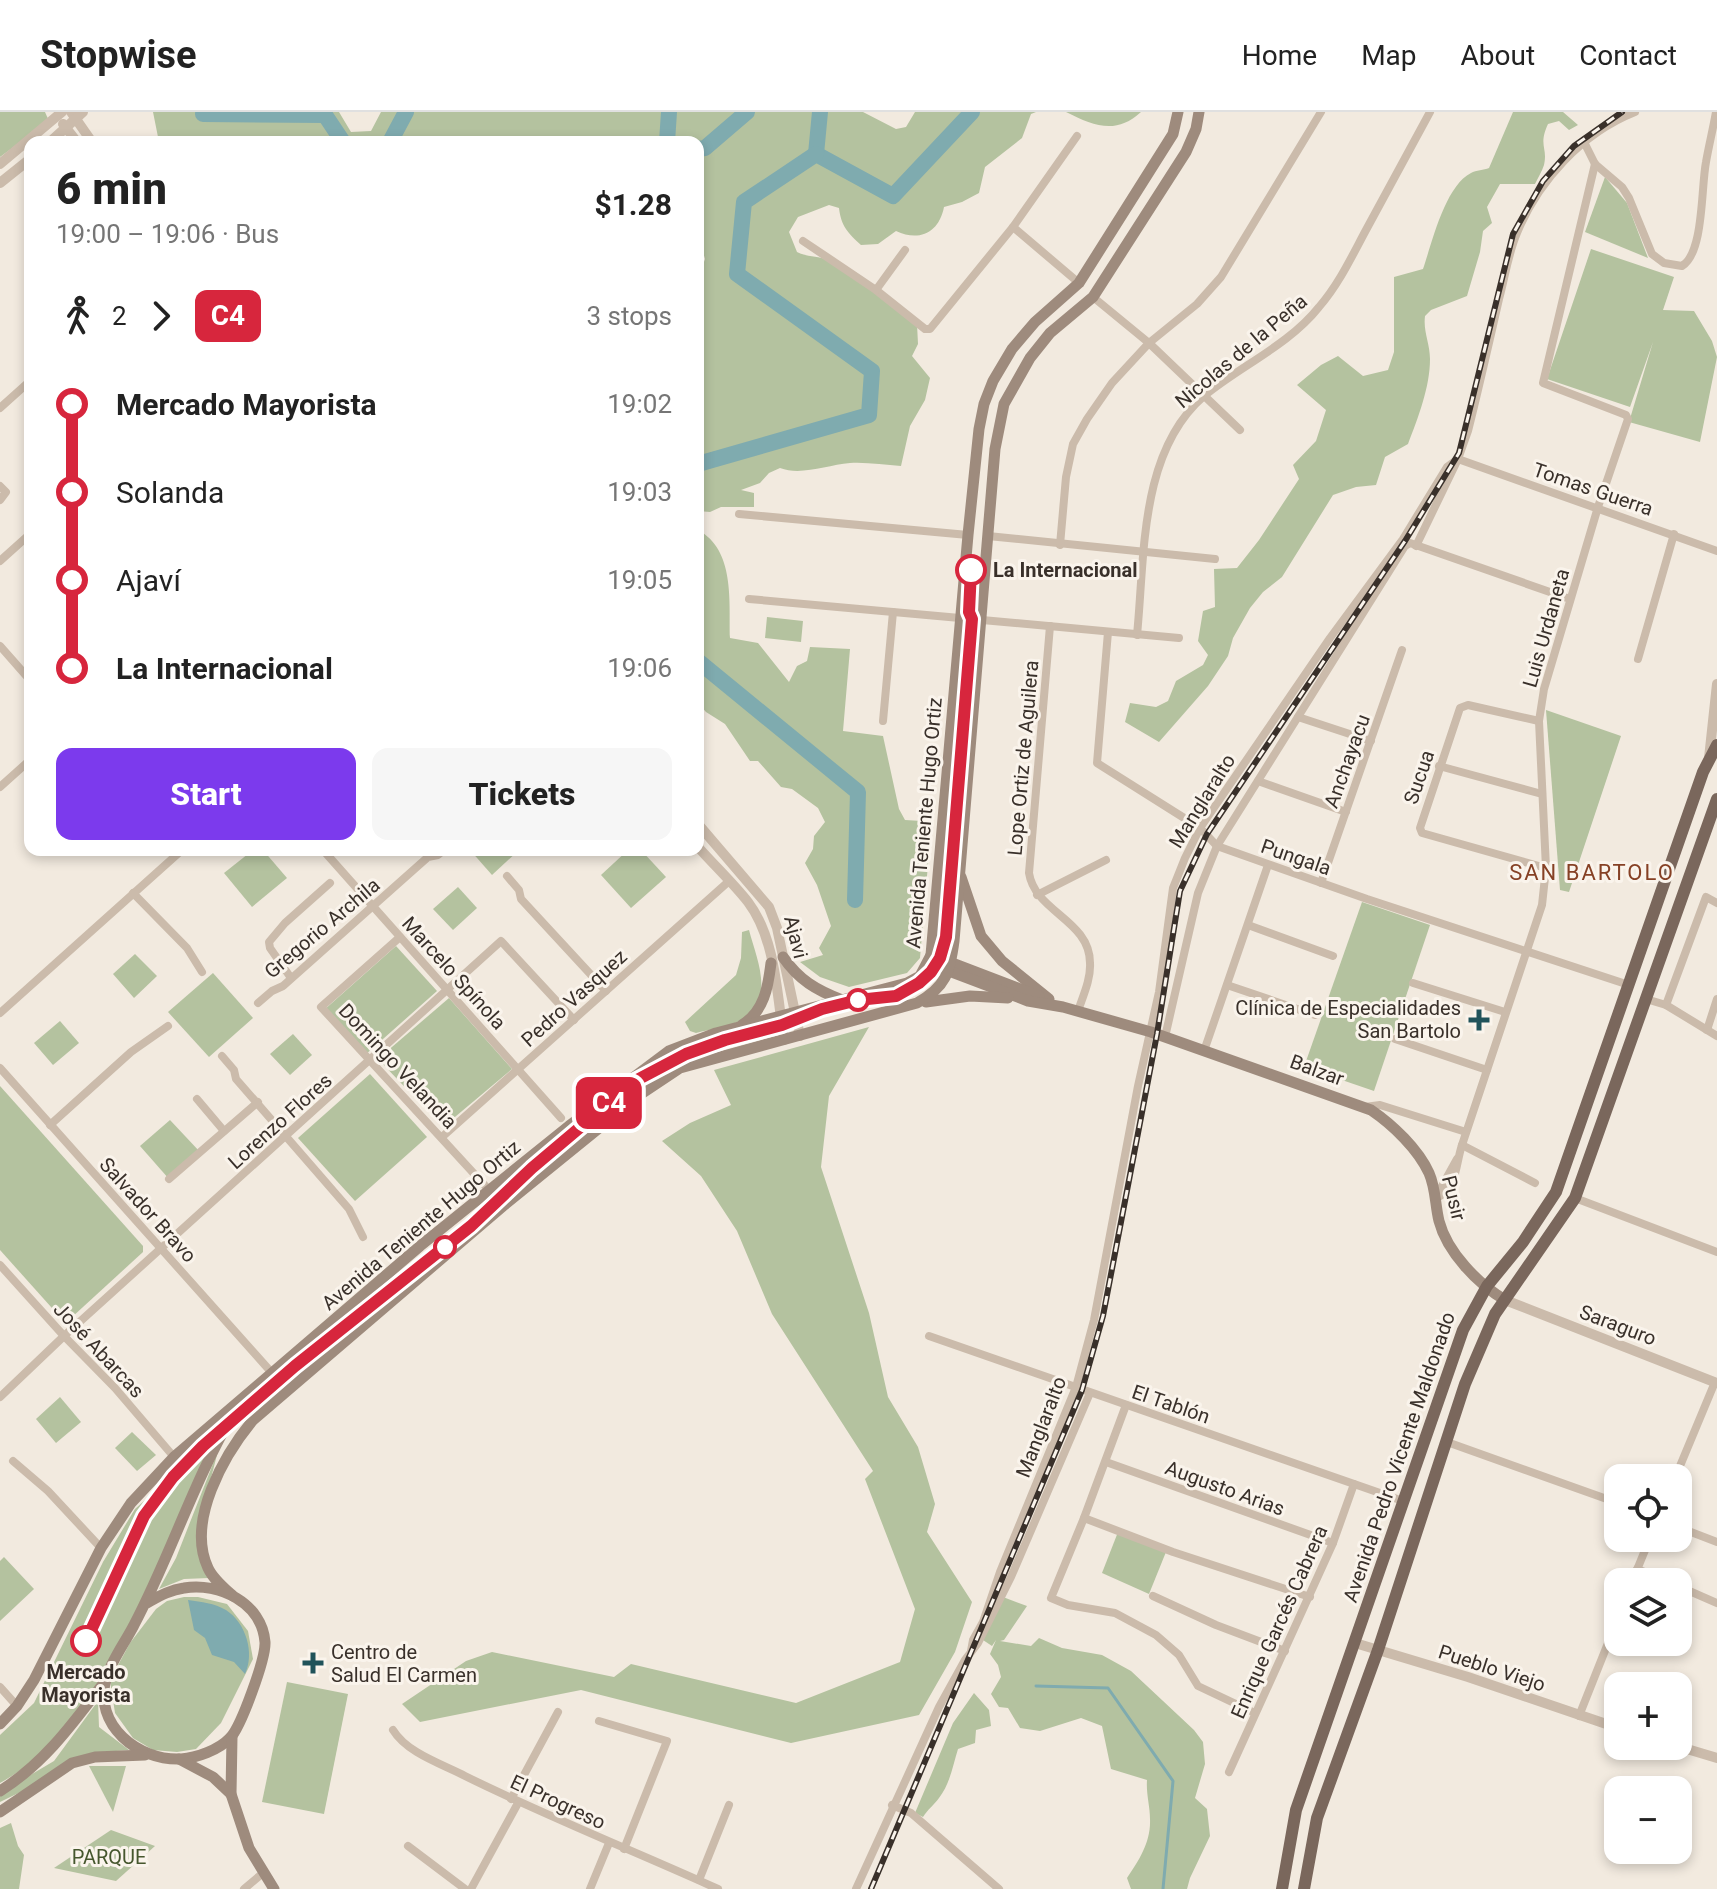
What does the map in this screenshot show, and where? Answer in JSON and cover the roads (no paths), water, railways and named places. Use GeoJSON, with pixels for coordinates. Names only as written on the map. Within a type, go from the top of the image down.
{"type":"FeatureCollection","features":[{"type":"Feature","properties":{"kind":"main road","name":"Avenida Teniente Hugo Ortiz"},"geometry":{"type":"LineString","coordinates":[[0,1724],[17,1706],[34,1680],[101,1548],[131,1503],[174,1457],[489,1190],[669,1051],[737,1028],[907,983],[920,976],[930,959],[979,429],[993,381],[1012,349],[1035,322],[1079,283],[1173,134],[1178,112]]}},
{"type":"Feature","properties":{"kind":"main road","name":"Avenida Teniente Hugo Ortiz"},"geometry":{"type":"LineString","coordinates":[[233,1596],[217,1581],[207,1565],[202,1535],[204,1513],[216,1477],[240,1435],[253,1420],[503,1206],[641,1094],[680,1068],[917,1003],[938,990],[950,966],[995,449],[1004,404],[1030,358],[1050,333],[1093,297],[1186,152],[1200,113]]}},
{"type":"Feature","properties":{"kind":"main road","name":"Avenida Pedro Vicente Maldonado"},"geometry":{"type":"LineString","coordinates":[[1282,1889],[1296,1810],[1463,1330],[1487,1286],[1523,1242],[1556,1192],[1709,759],[1717,745]]}},
{"type":"Feature","properties":{"kind":"main road","name":"Avenida Pedro Vicente Maldonado"},"geometry":{"type":"LineString","coordinates":[[1304,1889],[1317,1818],[1378,1650],[1487,1329],[1575,1198],[1717,800]]}},
{"type":"Feature","properties":{"kind":"main road"},"geometry":{"type":"LineString","coordinates":[[959,871],[981,936],[1002,961],[1049,999]]}},
{"type":"Feature","properties":{"kind":"main road"},"geometry":{"type":"LineString","coordinates":[[783,957],[807,984],[842,1000]]}},
{"type":"Feature","properties":{"kind":"main road","name":"Balzar"},"geometry":{"type":"LineString","coordinates":[[930,959],[1049,999],[1063,1007]]}},
{"type":"Feature","properties":{"kind":"main road"},"geometry":{"type":"LineString","coordinates":[[737,1028],[755,1014],[762,1002],[771,963]]}},
{"type":"Feature","properties":{"kind":"main road","name":"Balzar"},"geometry":{"type":"LineString","coordinates":[[950,966],[1028,1001],[1063,1007],[1151,1032],[1365,1107]]}},
{"type":"Feature","properties":{"kind":"main road"},"geometry":{"type":"LineString","coordinates":[[917,1003],[970,996],[1028,1001]]}},
{"type":"Feature","properties":{"kind":"main road","name":"Pusir"},"geometry":{"type":"LineString","coordinates":[[1365,1107],[1390,1125],[1414,1151],[1428,1171],[1436,1194],[1439,1222],[1448,1242],[1487,1286],[1505,1300]]}},
{"type":"Feature","properties":{"kind":"main road","name":"Avenida Teniente Hugo Ortiz"},"geometry":{"type":"LineString","coordinates":[[145,1604],[212,1450],[241,1400]]}},
{"type":"Feature","properties":{"kind":"main road"},"geometry":{"type":"LineString","coordinates":[[0,1791],[35,1765],[54,1746],[106,1679],[145,1604],[166,1592],[183,1588],[212,1588],[233,1596],[253,1611],[263,1631],[263,1658],[232,1737],[231,1794],[249,1848],[274,1889]]}},
{"type":"Feature","properties":{"kind":"main road"},"geometry":{"type":"LineString","coordinates":[[106,1679],[107,1708],[116,1731],[128,1743],[154,1756]]}},
{"type":"Feature","properties":{"kind":"main road"},"geometry":{"type":"LineString","coordinates":[[0,1812],[72,1763],[107,1756],[197,1757],[232,1737]]}},
{"type":"Feature","properties":{"kind":"main road"},"geometry":{"type":"LineString","coordinates":[[179,1759],[213,1777],[231,1794]]}},
{"type":"Feature","properties":{"kind":"street"},"geometry":{"type":"LineString","coordinates":[[1060,545],[1066,477],[1073,444],[1112,383],[1149,343],[1197,304],[1221,277],[1321,112]]}},
{"type":"Feature","properties":{"kind":"street","name":"Nicolas de la Peña"},"geometry":{"type":"LineString","coordinates":[[1137,635],[1150,500],[1168,441],[1205,396],[1289,335],[1317,310],[1337,283],[1430,112]]}},
{"type":"Feature","properties":{"kind":"street","name":"Manglaralto"},"geometry":{"type":"LineString","coordinates":[[971,1651],[1076,1387],[1094,1320],[1159,992],[1173,888],[1200,828],[1322,650],[1403,539],[1447,467],[1458,459],[1468,431],[1518,232],[1553,173],[1584,142],[1635,112]]}},
{"type":"Feature","properties":{"kind":"street"},"geometry":{"type":"LineString","coordinates":[[1584,142],[1595,164],[1626,193],[1652,254],[1664,263],[1684,265],[1691,256],[1700,222],[1705,163],[1716,112]]}},
{"type":"Feature","properties":{"kind":"street"},"geometry":{"type":"LineString","coordinates":[[33,136],[59,114],[72,136]]}},
{"type":"Feature","properties":{"kind":"street"},"geometry":{"type":"LineString","coordinates":[[56,136],[76,114],[89,136]]}},
{"type":"Feature","properties":{"kind":"street"},"geometry":{"type":"LineString","coordinates":[[803,241],[876,290],[925,329],[930,329],[1013,227],[1077,136]]}},
{"type":"Feature","properties":{"kind":"street"},"geometry":{"type":"LineString","coordinates":[[0,164],[24,144]]}},
{"type":"Feature","properties":{"kind":"street"},"geometry":{"type":"LineString","coordinates":[[0,183],[24,164]]}},
{"type":"Feature","properties":{"kind":"street","name":"Luis Urdaneta"},"geometry":{"type":"LineString","coordinates":[[1436,1194],[1458,1158],[1542,905],[1546,868],[1539,721],[1546,679],[1628,417],[1543,384],[1595,164]]}},
{"type":"Feature","properties":{"kind":"street"},"geometry":{"type":"LineString","coordinates":[[1013,227],[1079,283]]}},
{"type":"Feature","properties":{"kind":"street"},"geometry":{"type":"LineString","coordinates":[[876,290],[905,250]]}},
{"type":"Feature","properties":{"kind":"street"},"geometry":{"type":"LineString","coordinates":[[1093,297],[1149,343],[1240,430]]}},
{"type":"Feature","properties":{"kind":"street"},"geometry":{"type":"LineString","coordinates":[[0,408],[24,386]]}},
{"type":"Feature","properties":{"kind":"street"},"geometry":{"type":"LineString","coordinates":[[1458,459],[1416,546],[1570,599]]}},
{"type":"Feature","properties":{"kind":"street","name":"Tomas Guerra"},"geometry":{"type":"LineString","coordinates":[[1458,459],[1717,551]]}},
{"type":"Feature","properties":{"kind":"street"},"geometry":{"type":"LineString","coordinates":[[739,514],[968,535]]}},
{"type":"Feature","properties":{"kind":"street"},"geometry":{"type":"LineString","coordinates":[[1638,659],[1674,534]]}},
{"type":"Feature","properties":{"kind":"street"},"geometry":{"type":"LineString","coordinates":[[988,536],[1215,559]]}},
{"type":"Feature","properties":{"kind":"street"},"geometry":{"type":"LineString","coordinates":[[0,561],[24,539]]}},
{"type":"Feature","properties":{"kind":"street","name":"Manglaralto"},"geometry":{"type":"LineString","coordinates":[[1165,1037],[1198,893],[1217,846],[1405,546],[1410,543],[1416,546]]}},
{"type":"Feature","properties":{"kind":"street"},"geometry":{"type":"LineString","coordinates":[[749,599],[960,618]]}},
{"type":"Feature","properties":{"kind":"street"},"geometry":{"type":"LineString","coordinates":[[883,721],[893,612]]}},
{"type":"Feature","properties":{"kind":"street"},"geometry":{"type":"LineString","coordinates":[[982,620],[1179,638]]}},
{"type":"Feature","properties":{"kind":"street","name":"Lope Ortiz de Aguilera"},"geometry":{"type":"LineString","coordinates":[[1037,895],[1029,873],[1050,626]]}},
{"type":"Feature","properties":{"kind":"street","name":"Pungala"},"geometry":{"type":"LineString","coordinates":[[1108,632],[1097,763],[1200,828],[1217,846],[1629,985]]}},
{"type":"Feature","properties":{"kind":"street"},"geometry":{"type":"LineString","coordinates":[[0,646],[24,673]]}},
{"type":"Feature","properties":{"kind":"street","name":"Anchayacu"},"geometry":{"type":"LineString","coordinates":[[1321,883],[1402,650]]}},
{"type":"Feature","properties":{"kind":"street"},"geometry":{"type":"LineString","coordinates":[[1709,759],[1717,684]]}},
{"type":"Feature","properties":{"kind":"street","name":"Sucua"},"geometry":{"type":"LineString","coordinates":[[1539,721],[1468,705],[1460,708],[1420,827],[1421,832],[1546,868]]}},
{"type":"Feature","properties":{"kind":"street"},"geometry":{"type":"LineString","coordinates":[[1298,717],[1371,741]]}},
{"type":"Feature","properties":{"kind":"street"},"geometry":{"type":"LineString","coordinates":[[0,787],[24,765]]}},
{"type":"Feature","properties":{"kind":"street"},"geometry":{"type":"LineString","coordinates":[[1439,766],[1542,794]]}},
{"type":"Feature","properties":{"kind":"street"},"geometry":{"type":"LineString","coordinates":[[1258,781],[1346,812]]}},
{"type":"Feature","properties":{"kind":"street","name":"Ajavi"},"geometry":{"type":"LineString","coordinates":[[704,831],[769,907],[800,1036]]}},
{"type":"Feature","properties":{"kind":"street","name":"Ajavi"},"geometry":{"type":"LineString","coordinates":[[704,854],[757,917],[769,948],[784,1040]]}},
{"type":"Feature","properties":{"kind":"street"},"geometry":{"type":"LineString","coordinates":[[0,1013],[174,856]]}},
{"type":"Feature","properties":{"kind":"street","name":"Marcelo Spínola"},"geometry":{"type":"LineString","coordinates":[[328,856],[561,1118]]}},
{"type":"Feature","properties":{"kind":"street","name":"Gregorio Archila"},"geometry":{"type":"LineString","coordinates":[[258,1003],[291,978],[428,857],[433,856]]}},
{"type":"Feature","properties":{"kind":"street"},"geometry":{"type":"LineString","coordinates":[[1078,1011],[1091,963],[1088,946],[1079,931],[1037,895],[1106,860]]}},
{"type":"Feature","properties":{"kind":"street"},"geometry":{"type":"LineString","coordinates":[[1204,1051],[1268,865]]}},
{"type":"Feature","properties":{"kind":"street"},"geometry":{"type":"LineString","coordinates":[[291,978],[269,942],[285,923],[342,872]]}},
{"type":"Feature","properties":{"kind":"street"},"geometry":{"type":"LineString","coordinates":[[507,876],[519,890],[521,899],[606,991]]}},
{"type":"Feature","properties":{"kind":"street","name":"Pedro Vasquez"},"geometry":{"type":"LineString","coordinates":[[442,1137],[728,882]]}},
{"type":"Feature","properties":{"kind":"street"},"geometry":{"type":"LineString","coordinates":[[133,893],[187,948],[202,972]]}},
{"type":"Feature","properties":{"kind":"street"},"geometry":{"type":"LineString","coordinates":[[1666,1005],[1706,897],[1717,903]]}},
{"type":"Feature","properties":{"kind":"street"},"geometry":{"type":"LineString","coordinates":[[1248,925],[1333,956]]}},
{"type":"Feature","properties":{"kind":"street","name":"Domingo Velandia"},"geometry":{"type":"LineString","coordinates":[[400,937],[321,1007],[489,1190]]}},
{"type":"Feature","properties":{"kind":"street","name":"Lorenzo Flores"},"geometry":{"type":"LineString","coordinates":[[0,1397],[501,941],[574,1020]]}},
{"type":"Feature","properties":{"kind":"street"},"geometry":{"type":"LineString","coordinates":[[1413,983],[1505,1012]]}},
{"type":"Feature","properties":{"kind":"street"},"geometry":{"type":"LineString","coordinates":[[1227,985],[1315,1015]]}},
{"type":"Feature","properties":{"kind":"street"},"geometry":{"type":"LineString","coordinates":[[1646,999],[1666,1005],[1717,1036]]}},
{"type":"Feature","properties":{"kind":"street"},"geometry":{"type":"LineString","coordinates":[[1707,1030],[1717,999]]}},
{"type":"Feature","properties":{"kind":"street"},"geometry":{"type":"LineString","coordinates":[[50,1125],[138,1047],[168,1026]]}},
{"type":"Feature","properties":{"kind":"street"},"geometry":{"type":"LineString","coordinates":[[1395,1039],[1487,1070]]}},
{"type":"Feature","properties":{"kind":"street"},"geometry":{"type":"LineString","coordinates":[[222,1056],[234,1070],[236,1079],[349,1209],[363,1237]]}},
{"type":"Feature","properties":{"kind":"street","name":"Salvador Bravo"},"geometry":{"type":"LineString","coordinates":[[0,1068],[272,1373]]}},
{"type":"Feature","properties":{"kind":"street"},"geometry":{"type":"LineString","coordinates":[[197,1099],[224,1131]]}},
{"type":"Feature","properties":{"kind":"street"},"geometry":{"type":"LineString","coordinates":[[169,1179],[258,1102]]}},
{"type":"Feature","properties":{"kind":"street","name":"Balzar"},"geometry":{"type":"LineString","coordinates":[[1365,1107],[1380,1105],[1466,1132]]}},
{"type":"Feature","properties":{"kind":"street"},"geometry":{"type":"LineString","coordinates":[[1462,1145],[1535,1183]]}},
{"type":"Feature","properties":{"kind":"street"},"geometry":{"type":"LineString","coordinates":[[1575,1198],[1717,1252]]}},
{"type":"Feature","properties":{"kind":"street","name":"José Abarcas"},"geometry":{"type":"LineString","coordinates":[[0,1265],[115,1388],[174,1457]]}},
{"type":"Feature","properties":{"kind":"street","name":"Saraguro"},"geometry":{"type":"LineString","coordinates":[[1505,1300],[1716,1383]]}},
{"type":"Feature","properties":{"kind":"street","name":"El Tablón"},"geometry":{"type":"LineString","coordinates":[[929,1336],[1403,1501]]}},
{"type":"Feature","properties":{"kind":"street"},"geometry":{"type":"LineString","coordinates":[[1681,1464],[1716,1383]]}},
{"type":"Feature","properties":{"kind":"street","name":"Manglaralto"},"geometry":{"type":"LineString","coordinates":[[856,1889],[939,1707],[978,1643],[1011,1577],[1090,1393]]}},
{"type":"Feature","properties":{"kind":"street"},"geometry":{"type":"LineString","coordinates":[[1126,1405],[1051,1598],[1068,1605],[1115,1613],[1156,1635],[1179,1655],[1198,1686],[1255,1713]]}},
{"type":"Feature","properties":{"kind":"street"},"geometry":{"type":"LineString","coordinates":[[1447,1442],[1604,1498]]}},
{"type":"Feature","properties":{"kind":"street"},"geometry":{"type":"LineString","coordinates":[[13,1461],[39,1482],[101,1548]]}},
{"type":"Feature","properties":{"kind":"street","name":"Augusto Arias"},"geometry":{"type":"LineString","coordinates":[[1106,1462],[1333,1543]]}},
{"type":"Feature","properties":{"kind":"street","name":"Enrique Garcés Cabrera"},"geometry":{"type":"LineString","coordinates":[[1229,1772],[1310,1597],[1354,1484]]}},
{"type":"Feature","properties":{"kind":"street"},"geometry":{"type":"LineString","coordinates":[[1084,1518],[1173,1552],[1310,1597]]}},
{"type":"Feature","properties":{"kind":"street"},"geometry":{"type":"LineString","coordinates":[[1692,1532],[1717,1542]]}},
{"type":"Feature","properties":{"kind":"street"},"geometry":{"type":"LineString","coordinates":[[1692,1592],[1717,1603]]}},
{"type":"Feature","properties":{"kind":"street"},"geometry":{"type":"LineString","coordinates":[[1153,1596],[1216,1625],[1285,1651]]}},
{"type":"Feature","properties":{"kind":"street","name":"Pueblo Viejo"},"geometry":{"type":"LineString","coordinates":[[1355,1643],[1604,1724]]}},
{"type":"Feature","properties":{"kind":"street"},"geometry":{"type":"LineString","coordinates":[[1579,1716],[1604,1653]]}},
{"type":"Feature","properties":{"kind":"street"},"geometry":{"type":"LineString","coordinates":[[0,1687],[17,1706]]}},
{"type":"Feature","properties":{"kind":"street"},"geometry":{"type":"LineString","coordinates":[[471,1889],[558,1712]]}},
{"type":"Feature","properties":{"kind":"street"},"geometry":{"type":"LineString","coordinates":[[599,1721],[667,1741],[624,1849]]}},
{"type":"Feature","properties":{"kind":"street","name":"El Progreso"},"geometry":{"type":"LineString","coordinates":[[393,1730],[397,1737],[418,1752],[514,1801],[718,1889]]}},
{"type":"Feature","properties":{"kind":"street"},"geometry":{"type":"LineString","coordinates":[[1692,1750],[1717,1758]]}},
{"type":"Feature","properties":{"kind":"street"},"geometry":{"type":"LineString","coordinates":[[699,1880],[729,1805]]}},
{"type":"Feature","properties":{"kind":"street"},"geometry":{"type":"LineString","coordinates":[[892,1805],[911,1813],[999,1889]]}},
{"type":"Feature","properties":{"kind":"street"},"geometry":{"type":"LineString","coordinates":[[590,1889],[609,1843]]}},
{"type":"Feature","properties":{"kind":"street"},"geometry":{"type":"LineString","coordinates":[[408,1846],[465,1889]]}},
{"type":"Feature","properties":{"kind":"street"},"geometry":{"type":"LineString","coordinates":[[244,1889],[263,1873]]}},
{"type":"Feature","properties":{"kind":"water"},"geometry":{"type":"Polygon","coordinates":[[[188,1600],[226,1610],[239,1623],[249,1648],[245,1674],[234,1662],[212,1655],[205,1638],[194,1630],[188,1600]]]}},
{"type":"Feature","properties":{"kind":"waterway"},"geometry":{"type":"LineString","coordinates":[[393,136],[406,112]]}},
{"type":"Feature","properties":{"kind":"waterway"},"geometry":{"type":"LineString","coordinates":[[667,136],[669,112]]}},
{"type":"Feature","properties":{"kind":"waterway"},"geometry":{"type":"LineString","coordinates":[[704,148],[747,112]]}},
{"type":"Feature","properties":{"kind":"waterway"},"geometry":{"type":"LineString","coordinates":[[816,154],[820,112]]}},
{"type":"Feature","properties":{"kind":"waterway"},"geometry":{"type":"LineString","coordinates":[[816,154],[893,196],[972,112]]}},
{"type":"Feature","properties":{"kind":"waterway"},"geometry":{"type":"LineString","coordinates":[[203,114],[325,115],[339,136]]}},
{"type":"Feature","properties":{"kind":"waterway"},"geometry":{"type":"LineString","coordinates":[[704,462],[869,415],[872,371],[737,274],[744,202],[816,154]]}},
{"type":"Feature","properties":{"kind":"waterway"},"geometry":{"type":"LineString","coordinates":[[704,666],[858,792],[855,900]]}},
{"type":"Feature","properties":{"kind":"waterway"},"geometry":{"type":"LineString","coordinates":[[1036,1686],[1108,1688],[1173,1781],[1163,1889]]}},
{"type":"Feature","properties":{"kind":"railway"},"geometry":{"type":"LineString","coordinates":[[871,1889],[1082,1390],[1103,1316],[1157,1034],[1180,891],[1207,834],[1405,541],[1459,453],[1513,234],[1543,181],[1574,146],[1622,112]]}},
{"type":"Feature","properties":{"kind":"place","name":"La Internacional"},"geometry":{"type":"Point","coordinates":[971,570]}},
{"type":"Feature","properties":{"kind":"place","name":"Clínica de Especialidades San Bartolo"},"geometry":{"type":"Point","coordinates":[1479,1020]}},
{"type":"Feature","properties":{"kind":"place","name":"Mercado Mayorista"},"geometry":{"type":"Point","coordinates":[86,1641]}},
{"type":"Feature","properties":{"kind":"place","name":"Centro de Salud El Carmen"},"geometry":{"type":"Point","coordinates":[313,1663]}},
{"type":"Feature","properties":{"kind":"district","name":"SAN BARTOLO"},"geometry":{"type":"Point","coordinates":[1592,872]}},
{"type":"Feature","properties":{"kind":"park label","name":"PARQUE"},"geometry":{"type":"Point","coordinates":[109,1857]}}]}
